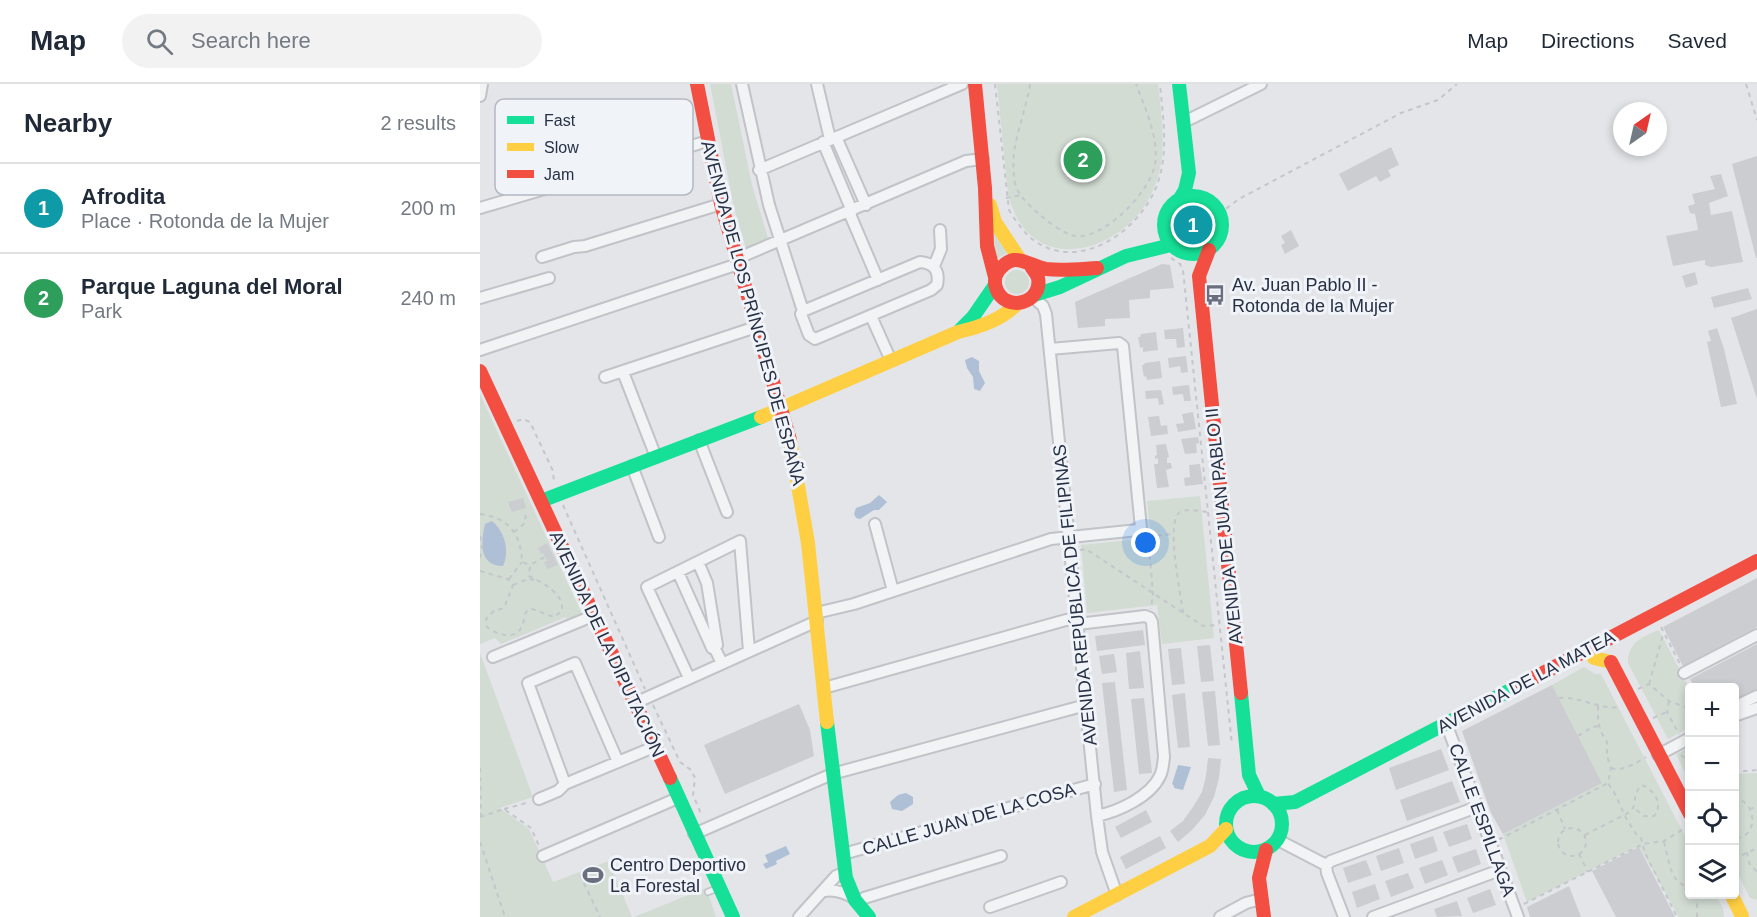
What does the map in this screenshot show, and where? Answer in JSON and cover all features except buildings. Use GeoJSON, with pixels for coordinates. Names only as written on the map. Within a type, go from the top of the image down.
{"type":"FeatureCollection","features":[{"type":"Feature","properties":{"kind":"street"},"geometry":{"type":"LineString","coordinates":[[480,96],[482,84]]}},
{"type":"Feature","properties":{"kind":"street","name":"AVENIDA DE LOS PRÍNCIPES DE ESPAÑA"},"geometry":{"type":"LineString","coordinates":[[697,84],[722,204],[798,473],[817,617],[832,774],[844,864],[853,873],[865,908]]}},
{"type":"Feature","properties":{"kind":"street"},"geometry":{"type":"LineString","coordinates":[[741,84],[759,170],[809,335],[815,339],[931,290],[937,285],[938,279],[933,266],[927,262],[920,262],[803,311]]}},
{"type":"Feature","properties":{"kind":"street"},"geometry":{"type":"LineString","coordinates":[[818,84],[830,140],[851,212],[878,280]]}},
{"type":"Feature","properties":{"kind":"street"},"geometry":{"type":"LineString","coordinates":[[759,170],[962,84]]}},
{"type":"Feature","properties":{"kind":"street"},"geometry":{"type":"LineString","coordinates":[[975,84],[983,159],[984,204],[990,267],[997,291],[1005,301],[1017,304],[1028,301],[1034,296],[1047,293],[1097,268],[1144,249],[1164,228]]}},
{"type":"Feature","properties":{"kind":"street"},"geometry":{"type":"LineString","coordinates":[[1168,250],[1164,228],[1167,212],[1185,190],[1189,173],[1179,84]]}},
{"type":"Feature","properties":{"kind":"street"},"geometry":{"type":"LineString","coordinates":[[1184,122],[1261,84]]}},
{"type":"Feature","properties":{"kind":"street"},"geometry":{"type":"LineString","coordinates":[[830,140],[866,205]]}},
{"type":"Feature","properties":{"kind":"street"},"geometry":{"type":"LineString","coordinates":[[693,145],[708,141]]}},
{"type":"Feature","properties":{"kind":"street"},"geometry":{"type":"LineString","coordinates":[[480,350],[737,261],[966,161],[983,159]]}},
{"type":"Feature","properties":{"kind":"street"},"geometry":{"type":"LineString","coordinates":[[1189,173],[1201,198]]}},
{"type":"Feature","properties":{"kind":"street"},"geometry":{"type":"LineString","coordinates":[[985,188],[995,222],[1026,263],[1035,271],[1039,283],[1034,296]]}},
{"type":"Feature","properties":{"kind":"street"},"geometry":{"type":"LineString","coordinates":[[480,208],[524,195]]}},
{"type":"Feature","properties":{"kind":"street"},"geometry":{"type":"LineString","coordinates":[[1144,249],[1187,254],[1202,253],[1209,250],[1219,238],[1222,230],[1215,207],[1201,198],[1186,197],[1179,200]]}},
{"type":"Feature","properties":{"kind":"street"},"geometry":{"type":"LineString","coordinates":[[542,257],[722,204]]}},
{"type":"Feature","properties":{"kind":"street"},"geometry":{"type":"LineString","coordinates":[[933,266],[941,249],[940,230]]}},
{"type":"Feature","properties":{"kind":"street","name":"AVENIDA DE JUAN PABLO II"},"geometry":{"type":"LineString","coordinates":[[1209,250],[1199,276],[1249,776],[1259,796]]}},
{"type":"Feature","properties":{"kind":"street","name":"AVENIDA DE JUAN PABLO II"},"geometry":{"type":"LineString","coordinates":[[1187,254],[1199,276]]}},
{"type":"Feature","properties":{"kind":"street"},"geometry":{"type":"LineString","coordinates":[[958,332],[973,317],[1002,266],[1008,262],[1074,269],[1097,268]]}},
{"type":"Feature","properties":{"kind":"street"},"geometry":{"type":"LineString","coordinates":[[480,298],[549,278]]}},
{"type":"Feature","properties":{"kind":"street","name":"AVENIDA REPÚBLICA DE FILIPINAS"},"geometry":{"type":"LineString","coordinates":[[1034,296],[1043,306],[1046,314],[1097,816],[1102,852],[1117,896]]}},
{"type":"Feature","properties":{"kind":"street"},"geometry":{"type":"LineString","coordinates":[[541,501],[781,409],[958,332],[969,330],[1010,312],[1017,304]]}},
{"type":"Feature","properties":{"kind":"street"},"geometry":{"type":"LineString","coordinates":[[870,316],[888,354]]}},
{"type":"Feature","properties":{"kind":"street"},"geometry":{"type":"LineString","coordinates":[[605,378],[756,327]]}},
{"type":"Feature","properties":{"kind":"street"},"geometry":{"type":"LineString","coordinates":[[635,703],[817,617],[1051,539],[1141,528],[1123,346],[1119,343],[1050,349]]}},
{"type":"Feature","properties":{"kind":"street","name":"AVENIDA DE LA DIPUTACIÓN"},"geometry":{"type":"LineString","coordinates":[[480,371],[678,798],[694,834],[713,890],[733,917]]}},
{"type":"Feature","properties":{"kind":"street"},"geometry":{"type":"LineString","coordinates":[[623,372],[656,457]]}},
{"type":"Feature","properties":{"kind":"street"},"geometry":{"type":"LineString","coordinates":[[699,440],[727,512]]}},
{"type":"Feature","properties":{"kind":"street"},"geometry":{"type":"LineString","coordinates":[[632,466],[659,537]]}},
{"type":"Feature","properties":{"kind":"street"},"geometry":{"type":"LineString","coordinates":[[874,524],[893,591]]}},
{"type":"Feature","properties":{"kind":"street"},"geometry":{"type":"LineString","coordinates":[[689,678],[647,587],[740,541],[749,651]]}},
{"type":"Feature","properties":{"kind":"street","name":"AVENIDA DE LA MATEA"},"geometry":{"type":"LineString","coordinates":[[1273,804],[1295,802],[1757,561]]}},
{"type":"Feature","properties":{"kind":"street"},"geometry":{"type":"LineString","coordinates":[[698,562],[707,584],[717,646],[715,649]]}},
{"type":"Feature","properties":{"kind":"street"},"geometry":{"type":"LineString","coordinates":[[678,572],[712,648],[715,649],[722,663]]}},
{"type":"Feature","properties":{"kind":"street"},"geometry":{"type":"LineString","coordinates":[[493,657],[595,615]]}},
{"type":"Feature","properties":{"kind":"street"},"geometry":{"type":"LineString","coordinates":[[824,688],[1066,620],[1077,622],[1145,616],[1152,622],[1164,758],[1162,773],[1148,791],[1139,798],[1110,813],[1097,816]]}},
{"type":"Feature","properties":{"kind":"street"},"geometry":{"type":"LineString","coordinates":[[1684,673],[1757,635]]}},
{"type":"Feature","properties":{"kind":"street"},"geometry":{"type":"LineString","coordinates":[[1614,636],[1617,649],[1611,662],[1652,756],[1685,808]]}},
{"type":"Feature","properties":{"kind":"street"},"geometry":{"type":"LineString","coordinates":[[1587,650],[1590,656],[1597,661],[1611,662]]}},
{"type":"Feature","properties":{"kind":"street"},"geometry":{"type":"LineString","coordinates":[[565,784],[528,683],[575,663],[618,762]]}},
{"type":"Feature","properties":{"kind":"street"},"geometry":{"type":"LineString","coordinates":[[1739,705],[1757,696]]}},
{"type":"Feature","properties":{"kind":"street"},"geometry":{"type":"LineString","coordinates":[[694,834],[832,774],[1086,705]]}},
{"type":"Feature","properties":{"kind":"street"},"geometry":{"type":"LineString","coordinates":[[1739,714],[1757,708]]}},
{"type":"Feature","properties":{"kind":"street","name":"CALLE ESPILLAGA"},"geometry":{"type":"LineString","coordinates":[[1446,723],[1518,917]]}},
{"type":"Feature","properties":{"kind":"street"},"geometry":{"type":"LineString","coordinates":[[1652,756],[1684,737]]}},
{"type":"Feature","properties":{"kind":"street"},"geometry":{"type":"LineString","coordinates":[[539,799],[558,791],[565,784],[654,747]]}},
{"type":"Feature","properties":{"kind":"street","name":"AVENIDA DE JUAN PABLO II"},"geometry":{"type":"LineString","coordinates":[[1239,800],[1249,776]]}},
{"type":"Feature","properties":{"kind":"street","name":"CALLE JUAN DE LA COSA"},"geometry":{"type":"LineString","coordinates":[[844,864],[1095,784]]}},
{"type":"Feature","properties":{"kind":"street"},"geometry":{"type":"LineString","coordinates":[[1245,852],[1260,853],[1266,850],[1278,840],[1282,828],[1282,819],[1273,804],[1259,796],[1239,800],[1228,812],[1226,830],[1233,844],[1245,852],[1259,878]]}},
{"type":"Feature","properties":{"kind":"street"},"geometry":{"type":"LineString","coordinates":[[543,856],[678,798]]}},
{"type":"Feature","properties":{"kind":"street","name":"AVENIDA DE LA MATEA"},"geometry":{"type":"LineString","coordinates":[[1282,819],[1295,802]]}},
{"type":"Feature","properties":{"kind":"street"},"geometry":{"type":"LineString","coordinates":[[1326,865],[1331,861],[1477,807]]}},
{"type":"Feature","properties":{"kind":"street"},"geometry":{"type":"LineString","coordinates":[[1074,917],[1210,846],[1226,830]]}},
{"type":"Feature","properties":{"kind":"street"},"geometry":{"type":"LineString","coordinates":[[1278,840],[1326,865]]}},
{"type":"Feature","properties":{"kind":"street"},"geometry":{"type":"LineString","coordinates":[[1210,846],[1233,844]]}},
{"type":"Feature","properties":{"kind":"street"},"geometry":{"type":"LineString","coordinates":[[1264,917],[1259,878],[1266,850]]}},
{"type":"Feature","properties":{"kind":"street"},"geometry":{"type":"LineString","coordinates":[[828,890],[865,908],[1000,856]]}},
{"type":"Feature","properties":{"kind":"street"},"geometry":{"type":"LineString","coordinates":[[798,917],[828,890],[844,864]]}},
{"type":"Feature","properties":{"kind":"street"},"geometry":{"type":"LineString","coordinates":[[1326,865],[1344,917]]}},
{"type":"Feature","properties":{"kind":"street"},"geometry":{"type":"LineString","coordinates":[[1373,917],[1500,870]]}},
{"type":"Feature","properties":{"kind":"street"},"geometry":{"type":"LineString","coordinates":[[990,907],[1061,882]]}},
{"type":"Feature","properties":{"kind":"street"},"geometry":{"type":"LineString","coordinates":[[1220,917],[1245,903],[1261,899]]}},
{"type":"Feature","properties":{"kind":"street"},"geometry":{"type":"LineString","coordinates":[[1734,899],[1746,916]]}},
{"type":"Feature","properties":{"kind":"path"},"geometry":{"type":"LineString","coordinates":[[995,84],[1009,210],[1019,227],[1033,240],[1048,248],[1063,252],[1097,247],[1113,239],[1142,211],[1151,198],[1163,164],[1164,126],[1160,84]]}},
{"type":"Feature","properties":{"kind":"path"},"geometry":{"type":"LineString","coordinates":[[1030,84],[1013,154],[1016,185],[1028,205],[1063,231],[1074,236],[1093,234],[1121,214],[1137,200],[1149,182],[1155,163],[1155,147],[1136,84]]}},
{"type":"Feature","properties":{"kind":"path"},"geometry":{"type":"LineString","coordinates":[[1219,214],[1239,199],[1401,113],[1438,100],[1457,84]]}},
{"type":"Feature","properties":{"kind":"path"},"geometry":{"type":"LineString","coordinates":[[1746,84],[1757,120]]}},
{"type":"Feature","properties":{"kind":"path"},"geometry":{"type":"LineString","coordinates":[[1155,163],[1163,164]]}},
{"type":"Feature","properties":{"kind":"path"},"geometry":{"type":"LineString","coordinates":[[1006,198],[1021,195]]}},
{"type":"Feature","properties":{"kind":"path"},"geometry":{"type":"LineString","coordinates":[[1168,250],[1184,270],[1233,752]]}},
{"type":"Feature","properties":{"kind":"path"},"geometry":{"type":"LineString","coordinates":[[519,420],[526,419],[530,422],[553,471],[556,490]]}},
{"type":"Feature","properties":{"kind":"path"},"geometry":{"type":"LineString","coordinates":[[560,499],[648,694]]}},
{"type":"Feature","properties":{"kind":"path"},"geometry":{"type":"LineString","coordinates":[[1183,613],[1172,534],[1173,520],[1179,513],[1187,510],[1208,512]]}},
{"type":"Feature","properties":{"kind":"path"},"geometry":{"type":"LineString","coordinates":[[513,533],[525,523],[526,513]]}},
{"type":"Feature","properties":{"kind":"path"},"geometry":{"type":"LineString","coordinates":[[480,514],[490,515],[507,522],[519,540],[522,562],[508,579]]}},
{"type":"Feature","properties":{"kind":"path"},"geometry":{"type":"LineString","coordinates":[[1149,618],[1153,593],[1148,537],[1172,534]]}},
{"type":"Feature","properties":{"kind":"path"},"geometry":{"type":"LineString","coordinates":[[480,536],[482,548],[480,558]]}},
{"type":"Feature","properties":{"kind":"path"},"geometry":{"type":"LineString","coordinates":[[1071,552],[1086,549],[1203,626],[1219,625]]}},
{"type":"Feature","properties":{"kind":"path"},"geometry":{"type":"LineString","coordinates":[[522,562],[530,565],[545,557]]}},
{"type":"Feature","properties":{"kind":"path"},"geometry":{"type":"LineString","coordinates":[[530,565],[529,576],[538,581],[559,596],[562,611],[554,617],[532,609],[526,612],[520,630],[513,634],[494,633],[487,627],[486,619],[494,611],[504,608],[513,585],[528,579],[538,581]]}},
{"type":"Feature","properties":{"kind":"path"},"geometry":{"type":"LineString","coordinates":[[480,571],[508,579],[513,585]]}},
{"type":"Feature","properties":{"kind":"path"},"geometry":{"type":"LineString","coordinates":[[1661,627],[1684,673]]}},
{"type":"Feature","properties":{"kind":"path"},"geometry":{"type":"LineString","coordinates":[[1649,684],[1664,634]]}},
{"type":"Feature","properties":{"kind":"path"},"geometry":{"type":"LineString","coordinates":[[1638,689],[1649,684]]}},
{"type":"Feature","properties":{"kind":"path"},"geometry":{"type":"LineString","coordinates":[[1649,684],[1669,701],[1685,707]]}},
{"type":"Feature","properties":{"kind":"path"},"geometry":{"type":"LineString","coordinates":[[1559,698],[1571,697],[1598,706],[1620,707]]}},
{"type":"Feature","properties":{"kind":"path"},"geometry":{"type":"LineString","coordinates":[[1669,701],[1667,712],[1684,737]]}},
{"type":"Feature","properties":{"kind":"path"},"geometry":{"type":"LineString","coordinates":[[651,702],[680,762],[691,770],[695,778],[693,795],[707,828]]}},
{"type":"Feature","properties":{"kind":"path"},"geometry":{"type":"LineString","coordinates":[[1598,706],[1599,726],[1607,742],[1606,756],[1611,768],[1608,783],[1624,814],[1641,838],[1645,853],[1677,917]]}},
{"type":"Feature","properties":{"kind":"path"},"geometry":{"type":"LineString","coordinates":[[1653,718],[1667,712]]}},
{"type":"Feature","properties":{"kind":"path"},"geometry":{"type":"LineString","coordinates":[[1578,736],[1592,727],[1599,726]]}},
{"type":"Feature","properties":{"kind":"path"},"geometry":{"type":"LineString","coordinates":[[1611,768],[1617,770],[1652,756]]}},
{"type":"Feature","properties":{"kind":"path"},"geometry":{"type":"LineString","coordinates":[[480,768],[480,817],[539,799]]}},
{"type":"Feature","properties":{"kind":"path"},"geometry":{"type":"LineString","coordinates":[[1739,771],[1757,770]]}},
{"type":"Feature","properties":{"kind":"path"},"geometry":{"type":"LineString","coordinates":[[1497,831],[1500,839],[1608,783]]}},
{"type":"Feature","properties":{"kind":"path"},"geometry":{"type":"LineString","coordinates":[[1642,785],[1651,790],[1658,800],[1659,807],[1654,816],[1644,816],[1634,808],[1634,796],[1642,785]]}},
{"type":"Feature","properties":{"kind":"path"},"geometry":{"type":"LineString","coordinates":[[1739,799],[1749,809],[1752,821],[1751,829],[1743,837],[1739,837]]}},
{"type":"Feature","properties":{"kind":"path"},"geometry":{"type":"LineString","coordinates":[[1749,809],[1757,807]]}},
{"type":"Feature","properties":{"kind":"path"},"geometry":{"type":"LineString","coordinates":[[504,808],[531,828],[543,856]]}},
{"type":"Feature","properties":{"kind":"path"},"geometry":{"type":"LineString","coordinates":[[1556,808],[1565,829]]}},
{"type":"Feature","properties":{"kind":"path"},"geometry":{"type":"LineString","coordinates":[[1585,835],[1634,808]]}},
{"type":"Feature","properties":{"kind":"path"},"geometry":{"type":"LineString","coordinates":[[1574,828],[1585,835],[1585,848],[1578,854],[1564,854],[1558,846],[1559,836],[1565,829],[1574,828]]}},
{"type":"Feature","properties":{"kind":"path"},"geometry":{"type":"LineString","coordinates":[[1522,906],[1643,844],[1664,841],[1685,828]]}},
{"type":"Feature","properties":{"kind":"path"},"geometry":{"type":"LineString","coordinates":[[1664,841],[1673,879],[1685,886]]}},
{"type":"Feature","properties":{"kind":"path"},"geometry":{"type":"LineString","coordinates":[[480,842],[505,917]]}},
{"type":"Feature","properties":{"kind":"path"},"geometry":{"type":"LineString","coordinates":[[1739,856],[1757,848]]}},
{"type":"Feature","properties":{"kind":"path"},"geometry":{"type":"LineString","coordinates":[[1747,852],[1749,863],[1757,872]]}},
{"type":"Feature","properties":{"kind":"path"},"geometry":{"type":"LineString","coordinates":[[1578,854],[1588,872]]}},
{"type":"Feature","properties":{"kind":"path"},"geometry":{"type":"LineString","coordinates":[[580,875],[600,917]]}},
{"type":"Feature","properties":{"kind":"path"},"geometry":{"type":"LineString","coordinates":[[1697,899],[1697,917]]}},
{"type":"Feature","properties":{"kind":"shaded area"},"geometry":{"type":"Polygon","coordinates":[[[710,84],[731,84],[752,185],[768,238],[746,248],[734,208],[710,84]]]}},
{"type":"Feature","properties":{"kind":"shaded area"},"geometry":{"type":"Polygon","coordinates":[[[997,84],[1158,84],[1163,136],[1158,175],[1154,188],[1140,211],[1122,230],[1101,242],[1078,249],[1055,248],[1035,238],[1019,221],[1008,193],[997,84]]]}},
{"type":"Feature","properties":{"kind":"shaded area"},"geometry":{"type":"Polygon","coordinates":[[[1193,204],[1207,211],[1214,225],[1207,239],[1193,246],[1179,239],[1172,225],[1179,211],[1193,204]]]}},
{"type":"Feature","properties":{"kind":"shaded area"},"geometry":{"type":"Polygon","coordinates":[[[992,226],[1009,252],[995,260],[992,226]]]}},
{"type":"Feature","properties":{"kind":"shaded area"},"geometry":{"type":"Polygon","coordinates":[[[1017,270],[1026,273],[1029,282],[1026,291],[1017,294],[1008,291],[1005,282],[1008,273],[1017,270]]]}},
{"type":"Feature","properties":{"kind":"shaded area"},"geometry":{"type":"Polygon","coordinates":[[[480,394],[583,616],[569,622],[566,617],[501,644],[495,638],[480,644],[480,394]]]}},
{"type":"Feature","properties":{"kind":"shaded area"},"geometry":{"type":"Polygon","coordinates":[[[1200,496],[1214,638],[1162,644],[1157,605],[1087,613],[1081,545],[1151,538],[1147,501],[1200,496]]]}},
{"type":"Feature","properties":{"kind":"shaded area"},"geometry":{"type":"Polygon","coordinates":[[[1659,630],[1686,683],[1685,730],[1668,739],[1628,663],[1630,650],[1642,638],[1659,630]]]}},
{"type":"Feature","properties":{"kind":"shaded area"},"geometry":{"type":"Polygon","coordinates":[[[480,653],[533,797],[500,808],[529,829],[553,882],[609,861],[632,917],[480,917],[480,653]]]}},
{"type":"Feature","properties":{"kind":"shaded area"},"geometry":{"type":"Polygon","coordinates":[[[1584,667],[1595,674],[1601,674],[1685,836],[1685,899],[1717,899],[1723,908],[1724,917],[1679,917],[1639,846],[1527,902],[1503,834],[1602,783],[1552,685],[1584,667]]]}},
{"type":"Feature","properties":{"kind":"shaded area"},"geometry":{"type":"Polygon","coordinates":[[[1685,750],[1685,773],[1676,754],[1685,750]]]}},
{"type":"Feature","properties":{"kind":"shaded area"},"geometry":{"type":"Polygon","coordinates":[[[1757,773],[1757,900],[1750,898],[1739,876],[1739,774],[1757,773]]]}},
{"type":"Feature","properties":{"kind":"shaded area","name":"Centro Deportivo La Forestal"},"geometry":{"type":"Polygon","coordinates":[[[706,888],[716,917],[634,917],[706,888]]]}},
{"type":"Feature","properties":{"kind":"water"},"geometry":{"type":"Polygon","coordinates":[[[972,357],[979,361],[979,371],[985,383],[980,391],[974,389],[973,377],[965,360],[972,357]]]}},
{"type":"Feature","properties":{"kind":"water"},"geometry":{"type":"Polygon","coordinates":[[[879,495],[887,502],[879,510],[874,510],[860,519],[856,518],[854,514],[856,508],[870,503],[879,495]]]}},
{"type":"Feature","properties":{"kind":"water"},"geometry":{"type":"Polygon","coordinates":[[[492,521],[505,542],[506,554],[503,566],[490,562],[482,546],[485,524],[492,521]]]}},
{"type":"Feature","properties":{"kind":"water"},"geometry":{"type":"Polygon","coordinates":[[[1178,765],[1191,767],[1183,790],[1174,788],[1172,784],[1178,765]]]}},
{"type":"Feature","properties":{"kind":"water"},"geometry":{"type":"Polygon","coordinates":[[[906,793],[913,797],[913,804],[902,811],[892,809],[890,802],[898,795],[906,793]]]}},
{"type":"Feature","properties":{"kind":"water"},"geometry":{"type":"Polygon","coordinates":[[[786,846],[790,854],[766,869],[763,864],[768,862],[765,855],[786,846]]]}},
{"type":"Feature","properties":{"kind":"traffic: fast"},"geometry":{"type":"LineString","coordinates":[[1179,84],[1189,173],[1185,190],[1179,200]]}},
{"type":"Feature","properties":{"kind":"traffic: fast"},"geometry":{"type":"LineString","coordinates":[[1193,196],[1204,198],[1217,209],[1222,225],[1220,236],[1209,249],[1193,254],[1182,252],[1169,241],[1164,225],[1166,214],[1177,201],[1193,196]]}},
{"type":"Feature","properties":{"kind":"traffic: fast"},"geometry":{"type":"LineString","coordinates":[[1034,295],[1060,287],[1126,256],[1171,245]]}},
{"type":"Feature","properties":{"kind":"traffic: fast"},"geometry":{"type":"LineString","coordinates":[[960,330],[973,317],[995,285]]}},
{"type":"Feature","properties":{"kind":"traffic: fast"},"geometry":{"type":"LineString","coordinates":[[541,501],[761,417]]}},
{"type":"Feature","properties":{"kind":"traffic: fast"},"geometry":{"type":"LineString","coordinates":[[1273,804],[1295,802],[1522,684]]}},
{"type":"Feature","properties":{"kind":"traffic: fast"},"geometry":{"type":"LineString","coordinates":[[1241,693],[1249,775],[1259,796]]}},
{"type":"Feature","properties":{"kind":"traffic: fast"},"geometry":{"type":"LineString","coordinates":[[827,722],[846,878],[855,900],[869,917]]}},
{"type":"Feature","properties":{"kind":"traffic: fast"},"geometry":{"type":"LineString","coordinates":[[670,778],[733,917]]}},
{"type":"Feature","properties":{"kind":"traffic: fast"},"geometry":{"type":"LineString","coordinates":[[1248,796],[1260,796],[1270,800],[1278,808],[1282,824],[1278,840],[1270,848],[1260,852],[1248,852],[1238,848],[1230,840],[1226,830],[1226,818],[1230,808],[1238,800],[1248,796]]}},
{"type":"Feature","properties":{"kind":"traffic: slow"},"geometry":{"type":"LineString","coordinates":[[990,205],[995,222],[1021,261]]}},
{"type":"Feature","properties":{"kind":"traffic: slow"},"geometry":{"type":"LineString","coordinates":[[761,417],[958,332],[990,322],[1017,304]]}},
{"type":"Feature","properties":{"kind":"traffic: slow"},"geometry":{"type":"LineString","coordinates":[[790,440],[808,543],[827,722]]}},
{"type":"Feature","properties":{"kind":"traffic: slow"},"geometry":{"type":"LineString","coordinates":[[1587,650],[1594,658],[1611,662]]}},
{"type":"Feature","properties":{"kind":"traffic: slow"},"geometry":{"type":"LineString","coordinates":[[1074,917],[1210,846],[1226,829]]}},
{"type":"Feature","properties":{"kind":"traffic: slow"},"geometry":{"type":"LineString","coordinates":[[1734,899],[1742,916]]}},
{"type":"Feature","properties":{"kind":"traffic: jam"},"geometry":{"type":"LineString","coordinates":[[697,84],[721,204],[790,440]]}},
{"type":"Feature","properties":{"kind":"traffic: jam"},"geometry":{"type":"LineString","coordinates":[[975,84],[985,188],[987,246],[995,277]]}},
{"type":"Feature","properties":{"kind":"traffic: jam"},"geometry":{"type":"LineString","coordinates":[[1209,250],[1199,276],[1241,693]]}},
{"type":"Feature","properties":{"kind":"traffic: jam"},"geometry":{"type":"LineString","coordinates":[[1031,266],[1038,278],[1035,294],[1022,302],[1007,301],[996,288],[995,281],[1002,266],[1008,262],[1018,260],[1052,270],[1097,268]]}},
{"type":"Feature","properties":{"kind":"traffic: jam"},"geometry":{"type":"LineString","coordinates":[[480,371],[670,778]]}},
{"type":"Feature","properties":{"kind":"traffic: jam"},"geometry":{"type":"LineString","coordinates":[[1522,684],[1757,561]]}},
{"type":"Feature","properties":{"kind":"traffic: jam"},"geometry":{"type":"LineString","coordinates":[[1611,662],[1685,804]]}},
{"type":"Feature","properties":{"kind":"traffic: jam"},"geometry":{"type":"LineString","coordinates":[[1264,917],[1259,878],[1266,850]]}},
{"type":"Feature","properties":{"kind":"place","name":"Parque Laguna del Moral"},"geometry":{"type":"Point","coordinates":[1083,160]}},
{"type":"Feature","properties":{"kind":"place","name":"Afrodita"},"geometry":{"type":"Point","coordinates":[1193,225]}},
{"type":"Feature","properties":{"kind":"place","name":"Av. Juan Pablo II - Rotonda de la Mujer"},"geometry":{"type":"Point","coordinates":[1215,295]}},
{"type":"Feature","properties":{"kind":"place","name":"Centro Deportivo La Forestal"},"geometry":{"type":"Point","coordinates":[593,875]}}]}
